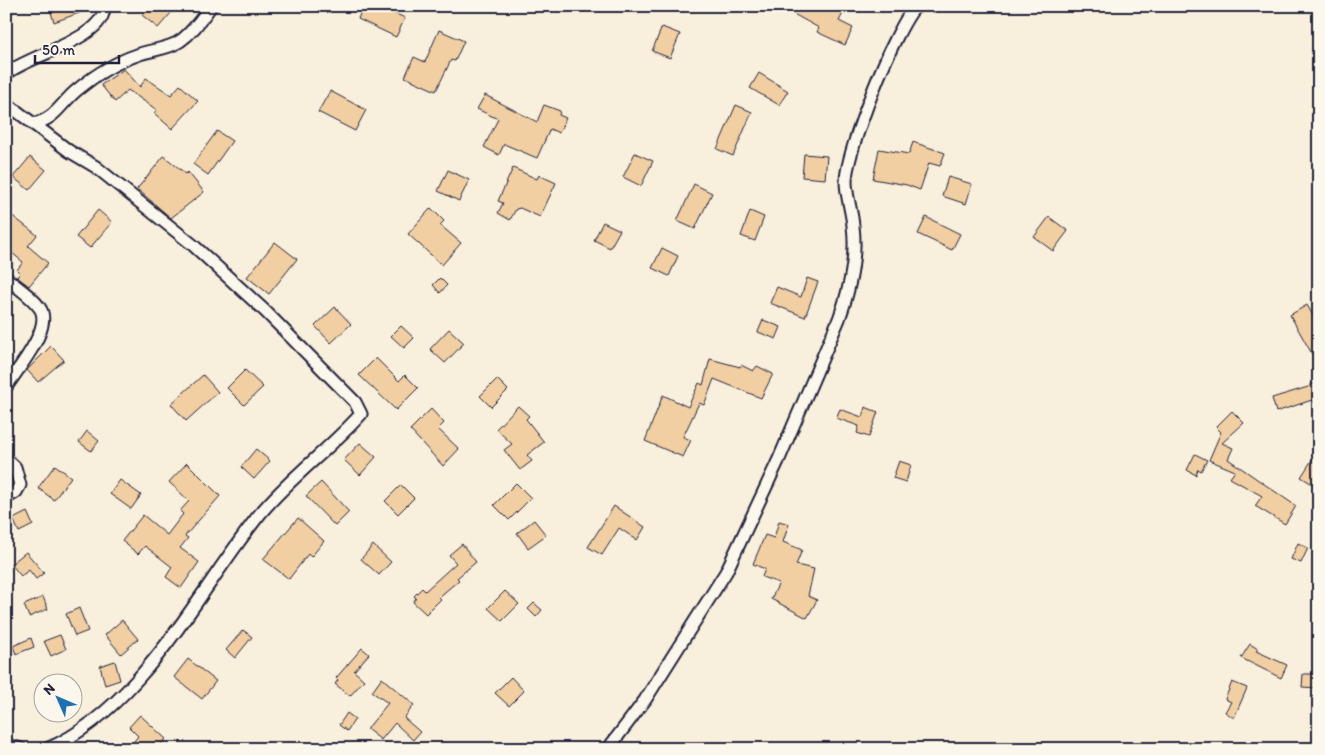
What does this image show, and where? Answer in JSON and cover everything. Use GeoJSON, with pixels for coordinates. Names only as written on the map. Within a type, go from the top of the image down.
{"type":"FeatureCollection","features":[{"type":"Feature","properties":{"kind":"street"},"geometry":{"type":"LineString","coordinates":[[6,74],[44,53],[83,36],[101,20],[104,6]]}},
{"type":"Feature","properties":{"kind":"street"},"geometry":{"type":"LineString","coordinates":[[33,124],[46,121],[52,117],[76,90],[100,74],[135,55],[179,42],[194,28],[211,6]]}},
{"type":"Feature","properties":{"kind":"street"},"geometry":{"type":"LineString","coordinates":[[608,749],[645,700],[726,572],[779,459],[839,319],[847,296],[853,267],[854,228],[846,181],[850,159],[873,92],[905,19],[916,6]]}},
{"type":"Feature","properties":{"kind":"street"},"geometry":{"type":"LineString","coordinates":[[6,103],[69,151],[96,167],[193,245],[265,311],[355,402],[361,414],[260,514],[140,678],[102,717],[47,749]]}},
{"type":"Feature","properties":{"kind":"street"},"geometry":{"type":"LineString","coordinates":[[6,278],[40,308],[44,318],[42,328],[26,357],[6,386]]}},
{"type":"Feature","properties":{"kind":"street"},"geometry":{"type":"LineString","coordinates":[[6,458],[15,467],[20,485],[16,492],[6,498]]}},
{"type":"Feature","properties":{"kind":"street"},"geometry":{"type":"LineString","coordinates":[[6,745],[20,749]]}},
{"type":"Feature","properties":{"kind":"building"},"geometry":{"type":"Polygon","coordinates":[[[49,6],[96,6],[96,7],[54,22],[49,6]]]}},
{"type":"Feature","properties":{"kind":"building"},"geometry":{"type":"Polygon","coordinates":[[[150,6],[177,6],[158,28],[142,15],[150,6]]]}},
{"type":"Feature","properties":{"kind":"building"},"geometry":{"type":"Polygon","coordinates":[[[363,6],[378,6],[405,18],[396,37],[358,19],[363,6]]]}},
{"type":"Feature","properties":{"kind":"building"},"geometry":{"type":"Polygon","coordinates":[[[779,6],[847,6],[839,21],[853,28],[845,45],[817,32],[819,28],[779,6]]]}},
{"type":"Feature","properties":{"kind":"building"},"geometry":{"type":"Polygon","coordinates":[[[662,27],[680,34],[670,58],[652,51],[662,27]]]}},
{"type":"Feature","properties":{"kind":"building"},"geometry":{"type":"Polygon","coordinates":[[[439,30],[464,41],[455,61],[451,60],[436,91],[405,77],[414,57],[425,62],[439,30]]]}},
{"type":"Feature","properties":{"kind":"building"},"geometry":{"type":"Polygon","coordinates":[[[124,69],[140,87],[146,78],[171,95],[180,85],[198,101],[172,129],[154,113],[157,110],[128,90],[115,102],[101,85],[124,69]]]}},
{"type":"Feature","properties":{"kind":"building"},"geometry":{"type":"Polygon","coordinates":[[[759,73],[788,91],[779,105],[750,88],[759,73]]]}},
{"type":"Feature","properties":{"kind":"building"},"geometry":{"type":"Polygon","coordinates":[[[330,91],[366,110],[355,131],[318,112],[330,91]]]}},
{"type":"Feature","properties":{"kind":"building"},"geometry":{"type":"Polygon","coordinates":[[[485,95],[537,122],[544,105],[560,111],[559,115],[566,118],[559,133],[550,129],[537,158],[504,144],[499,155],[484,147],[498,119],[477,109],[485,95]]]}},
{"type":"Feature","properties":{"kind":"building"},"geometry":{"type":"Polygon","coordinates":[[[736,105],[752,112],[733,156],[717,149],[736,105]]]}},
{"type":"Feature","properties":{"kind":"building"},"geometry":{"type":"Polygon","coordinates":[[[217,131],[232,141],[208,175],[193,164],[217,131]]]}},
{"type":"Feature","properties":{"kind":"building"},"geometry":{"type":"Polygon","coordinates":[[[913,142],[945,153],[940,166],[929,163],[920,190],[907,185],[873,179],[879,149],[909,154],[913,142]]]}},
{"type":"Feature","properties":{"kind":"building"},"geometry":{"type":"Polygon","coordinates":[[[635,153],[653,161],[641,186],[623,177],[635,153]]]}},
{"type":"Feature","properties":{"kind":"building"},"geometry":{"type":"Polygon","coordinates":[[[804,154],[827,156],[825,179],[802,177],[804,154]]]}},
{"type":"Feature","properties":{"kind":"building"},"geometry":{"type":"Polygon","coordinates":[[[164,156],[186,174],[188,172],[204,192],[171,218],[137,189],[164,156]]]}},
{"type":"Feature","properties":{"kind":"building"},"geometry":{"type":"Polygon","coordinates":[[[30,157],[46,170],[29,190],[13,177],[30,157]]]}},
{"type":"Feature","properties":{"kind":"building"},"geometry":{"type":"Polygon","coordinates":[[[513,168],[537,179],[539,175],[556,183],[540,217],[520,208],[516,209],[510,220],[498,213],[503,203],[498,201],[513,168]]]}},
{"type":"Feature","properties":{"kind":"building"},"geometry":{"type":"Polygon","coordinates":[[[448,170],[469,180],[459,201],[438,191],[448,170]]]}},
{"type":"Feature","properties":{"kind":"building"},"geometry":{"type":"Polygon","coordinates":[[[948,177],[972,184],[966,204],[942,196],[948,177]]]}},
{"type":"Feature","properties":{"kind":"building"},"geometry":{"type":"Polygon","coordinates":[[[694,184],[712,193],[695,229],[677,221],[694,184]]]}},
{"type":"Feature","properties":{"kind":"building"},"geometry":{"type":"Polygon","coordinates":[[[431,208],[444,221],[440,225],[461,243],[442,265],[408,234],[431,208]]]}},
{"type":"Feature","properties":{"kind":"building"},"geometry":{"type":"Polygon","coordinates":[[[98,210],[112,222],[90,248],[76,237],[98,210]]]}},
{"type":"Feature","properties":{"kind":"building"},"geometry":{"type":"Polygon","coordinates":[[[6,211],[37,235],[28,246],[48,263],[29,286],[17,277],[20,273],[17,270],[23,262],[6,248],[6,211]]]}},
{"type":"Feature","properties":{"kind":"building"},"geometry":{"type":"Polygon","coordinates":[[[750,211],[764,217],[755,241],[741,236],[750,211]]]}},
{"type":"Feature","properties":{"kind":"building"},"geometry":{"type":"Polygon","coordinates":[[[926,217],[960,234],[952,250],[918,234],[926,217]]]}},
{"type":"Feature","properties":{"kind":"building"},"geometry":{"type":"Polygon","coordinates":[[[1049,217],[1068,231],[1053,251],[1034,237],[1049,217]]]}},
{"type":"Feature","properties":{"kind":"building"},"geometry":{"type":"Polygon","coordinates":[[[603,222],[620,230],[610,248],[594,240],[603,222]]]}},
{"type":"Feature","properties":{"kind":"building"},"geometry":{"type":"Polygon","coordinates":[[[275,242],[297,259],[269,294],[247,277],[275,242]]]}},
{"type":"Feature","properties":{"kind":"building"},"geometry":{"type":"Polygon","coordinates":[[[662,248],[678,256],[669,276],[652,268],[662,248]]]}},
{"type":"Feature","properties":{"kind":"building"},"geometry":{"type":"Polygon","coordinates":[[[440,278],[447,285],[440,293],[433,285],[440,278]]]}},
{"type":"Feature","properties":{"kind":"building"},"geometry":{"type":"Polygon","coordinates":[[[807,278],[818,282],[805,317],[770,303],[777,287],[801,297],[807,278]]]}},
{"type":"Feature","properties":{"kind":"building"},"geometry":{"type":"Polygon","coordinates":[[[1307,305],[1319,326],[1319,350],[1312,354],[1290,315],[1307,305]]]}},
{"type":"Feature","properties":{"kind":"building"},"geometry":{"type":"Polygon","coordinates":[[[335,307],[351,324],[331,343],[315,326],[335,307]]]}},
{"type":"Feature","properties":{"kind":"building"},"geometry":{"type":"Polygon","coordinates":[[[763,320],[781,327],[776,339],[758,332],[763,320]]]}},
{"type":"Feature","properties":{"kind":"building"},"geometry":{"type":"Polygon","coordinates":[[[401,326],[414,338],[404,348],[391,336],[401,326]]]}},
{"type":"Feature","properties":{"kind":"building"},"geometry":{"type":"Polygon","coordinates":[[[449,329],[464,343],[445,363],[430,349],[449,329]]]}},
{"type":"Feature","properties":{"kind":"building"},"geometry":{"type":"Polygon","coordinates":[[[51,346],[64,360],[38,382],[27,370],[51,346]]]}},
{"type":"Feature","properties":{"kind":"building"},"geometry":{"type":"Polygon","coordinates":[[[376,358],[399,381],[405,375],[418,388],[396,410],[359,375],[376,358]]]}},
{"type":"Feature","properties":{"kind":"building"},"geometry":{"type":"Polygon","coordinates":[[[710,359],[740,367],[741,365],[753,371],[757,366],[773,374],[761,398],[714,379],[704,405],[699,403],[683,437],[691,440],[683,457],[645,441],[663,395],[688,407],[699,383],[703,385],[710,359]]]}},
{"type":"Feature","properties":{"kind":"building"},"geometry":{"type":"Polygon","coordinates":[[[245,370],[263,387],[244,405],[227,388],[245,370]]]}},
{"type":"Feature","properties":{"kind":"building"},"geometry":{"type":"Polygon","coordinates":[[[203,375],[218,392],[186,421],[171,404],[203,375]]]}},
{"type":"Feature","properties":{"kind":"building"},"geometry":{"type":"Polygon","coordinates":[[[497,379],[508,390],[491,407],[480,396],[497,379]]]}},
{"type":"Feature","properties":{"kind":"building"},"geometry":{"type":"Polygon","coordinates":[[[1313,383],[1319,389],[1319,408],[1312,400],[1276,412],[1272,398],[1308,387],[1313,383]]]}},
{"type":"Feature","properties":{"kind":"building"},"geometry":{"type":"Polygon","coordinates":[[[518,406],[529,416],[526,419],[544,442],[527,455],[532,461],[520,470],[504,450],[512,444],[496,429],[518,406]]]}},
{"type":"Feature","properties":{"kind":"building"},"geometry":{"type":"Polygon","coordinates":[[[865,407],[878,412],[869,437],[857,433],[859,426],[836,418],[840,409],[862,417],[865,407]]]}},
{"type":"Feature","properties":{"kind":"building"},"geometry":{"type":"Polygon","coordinates":[[[431,409],[444,423],[438,429],[459,449],[443,466],[410,430],[431,409]]]}},
{"type":"Feature","properties":{"kind":"building"},"geometry":{"type":"Polygon","coordinates":[[[1232,411],[1244,423],[1222,443],[1233,448],[1228,459],[1296,506],[1285,524],[1255,506],[1262,496],[1230,478],[1235,471],[1209,460],[1221,432],[1216,427],[1232,411]]]}},
{"type":"Feature","properties":{"kind":"building"},"geometry":{"type":"Polygon","coordinates":[[[87,431],[99,441],[91,451],[79,442],[87,431]]]}},
{"type":"Feature","properties":{"kind":"building"},"geometry":{"type":"Polygon","coordinates":[[[360,443],[376,457],[360,475],[344,460],[360,443]]]}},
{"type":"Feature","properties":{"kind":"building"},"geometry":{"type":"Polygon","coordinates":[[[256,449],[270,461],[254,479],[241,467],[256,449]]]}},
{"type":"Feature","properties":{"kind":"building"},"geometry":{"type":"Polygon","coordinates":[[[1319,449],[1319,488],[1301,477],[1319,449]]]}},
{"type":"Feature","properties":{"kind":"building"},"geometry":{"type":"Polygon","coordinates":[[[1195,454],[1207,460],[1201,471],[1198,469],[1196,475],[1187,470],[1195,454]]]}},
{"type":"Feature","properties":{"kind":"building"},"geometry":{"type":"Polygon","coordinates":[[[899,461],[911,465],[906,482],[893,478],[899,461]]]}},
{"type":"Feature","properties":{"kind":"building"},"geometry":{"type":"Polygon","coordinates":[[[187,463],[220,496],[185,536],[188,538],[180,548],[199,562],[181,588],[166,577],[172,567],[145,546],[138,554],[122,541],[143,515],[167,535],[183,514],[180,511],[189,501],[169,482],[187,463]]]}},
{"type":"Feature","properties":{"kind":"building"},"geometry":{"type":"Polygon","coordinates":[[[55,465],[71,477],[54,500],[38,488],[55,465]]]}},
{"type":"Feature","properties":{"kind":"building"},"geometry":{"type":"Polygon","coordinates":[[[120,480],[141,495],[131,509],[110,494],[120,480]]]}},
{"type":"Feature","properties":{"kind":"building"},"geometry":{"type":"Polygon","coordinates":[[[321,482],[349,512],[335,526],[306,496],[321,482]]]}},
{"type":"Feature","properties":{"kind":"building"},"geometry":{"type":"Polygon","coordinates":[[[516,483],[531,498],[509,520],[494,505],[516,483]]]}},
{"type":"Feature","properties":{"kind":"building"},"geometry":{"type":"Polygon","coordinates":[[[401,485],[414,498],[398,514],[385,501],[401,485]]]}},
{"type":"Feature","properties":{"kind":"building"},"geometry":{"type":"Polygon","coordinates":[[[614,506],[645,527],[637,540],[619,528],[602,555],[588,547],[614,506]]]}},
{"type":"Feature","properties":{"kind":"building"},"geometry":{"type":"Polygon","coordinates":[[[27,512],[33,525],[19,532],[13,519],[27,512]]]}},
{"type":"Feature","properties":{"kind":"building"},"geometry":{"type":"Polygon","coordinates":[[[298,518],[324,541],[311,557],[308,554],[289,579],[263,559],[298,518]]]}},
{"type":"Feature","properties":{"kind":"building"},"geometry":{"type":"Polygon","coordinates":[[[534,520],[546,535],[528,548],[517,533],[534,520]]]}},
{"type":"Feature","properties":{"kind":"building"},"geometry":{"type":"Polygon","coordinates":[[[779,521],[789,524],[783,542],[802,550],[796,565],[814,569],[808,596],[817,600],[807,618],[771,599],[779,583],[762,577],[765,569],[753,564],[765,535],[774,538],[779,521]]]}},
{"type":"Feature","properties":{"kind":"building"},"geometry":{"type":"Polygon","coordinates":[[[1298,543],[1308,548],[1301,563],[1291,559],[1298,543]]]}},
{"type":"Feature","properties":{"kind":"building"},"geometry":{"type":"Polygon","coordinates":[[[462,544],[476,562],[457,578],[459,580],[439,597],[441,599],[426,614],[413,602],[416,598],[414,596],[422,588],[425,591],[456,563],[449,555],[462,544]]]}},
{"type":"Feature","properties":{"kind":"building"},"geometry":{"type":"Polygon","coordinates":[[[373,545],[391,562],[379,575],[361,559],[373,545]]]}},
{"type":"Feature","properties":{"kind":"building"},"geometry":{"type":"Polygon","coordinates":[[[26,552],[44,573],[36,579],[29,570],[21,576],[11,564],[26,552]]]}},
{"type":"Feature","properties":{"kind":"building"},"geometry":{"type":"Polygon","coordinates":[[[505,591],[519,604],[502,621],[488,608],[505,591]]]}},
{"type":"Feature","properties":{"kind":"building"},"geometry":{"type":"Polygon","coordinates":[[[43,597],[48,609],[29,617],[24,605],[43,597]]]}},
{"type":"Feature","properties":{"kind":"building"},"geometry":{"type":"Polygon","coordinates":[[[534,603],[542,610],[536,617],[528,609],[534,603]]]}},
{"type":"Feature","properties":{"kind":"building"},"geometry":{"type":"Polygon","coordinates":[[[79,608],[88,631],[75,636],[66,614],[79,608]]]}},
{"type":"Feature","properties":{"kind":"building"},"geometry":{"type":"Polygon","coordinates":[[[122,620],[138,639],[121,654],[105,635],[122,620]]]}},
{"type":"Feature","properties":{"kind":"building"},"geometry":{"type":"Polygon","coordinates":[[[243,630],[252,637],[235,658],[226,650],[243,630]]]}},
{"type":"Feature","properties":{"kind":"building"},"geometry":{"type":"Polygon","coordinates":[[[60,635],[66,649],[51,656],[44,641],[60,635]]]}},
{"type":"Feature","properties":{"kind":"building"},"geometry":{"type":"Polygon","coordinates":[[[31,638],[34,647],[16,654],[13,646],[31,638]]]}},
{"type":"Feature","properties":{"kind":"building"},"geometry":{"type":"Polygon","coordinates":[[[1250,644],[1258,649],[1256,651],[1287,665],[1281,678],[1241,658],[1250,644]]]}},
{"type":"Feature","properties":{"kind":"building"},"geometry":{"type":"Polygon","coordinates":[[[362,648],[369,654],[354,671],[364,680],[350,696],[335,684],[338,680],[336,678],[362,648]]]}},
{"type":"Feature","properties":{"kind":"building"},"geometry":{"type":"Polygon","coordinates":[[[188,659],[216,681],[202,699],[174,677],[188,659]]]}},
{"type":"Feature","properties":{"kind":"building"},"geometry":{"type":"Polygon","coordinates":[[[115,661],[120,680],[105,685],[100,666],[115,661]]]}},
{"type":"Feature","properties":{"kind":"building"},"geometry":{"type":"Polygon","coordinates":[[[1303,674],[1319,674],[1318,688],[1302,687],[1303,674]]]}},
{"type":"Feature","properties":{"kind":"building"},"geometry":{"type":"Polygon","coordinates":[[[511,677],[524,691],[509,706],[495,693],[511,677]]]}},
{"type":"Feature","properties":{"kind":"building"},"geometry":{"type":"Polygon","coordinates":[[[382,678],[414,705],[404,718],[420,732],[413,740],[395,723],[381,740],[367,729],[388,703],[372,692],[382,678]]]}},
{"type":"Feature","properties":{"kind":"building"},"geometry":{"type":"Polygon","coordinates":[[[1232,682],[1247,688],[1234,718],[1225,712],[1231,702],[1225,699],[1232,682]]]}},
{"type":"Feature","properties":{"kind":"building"},"geometry":{"type":"Polygon","coordinates":[[[347,713],[355,719],[347,731],[339,725],[347,713]]]}},
{"type":"Feature","properties":{"kind":"building"},"geometry":{"type":"Polygon","coordinates":[[[140,715],[166,739],[156,749],[128,749],[138,736],[129,727],[140,715]]]}}]}
